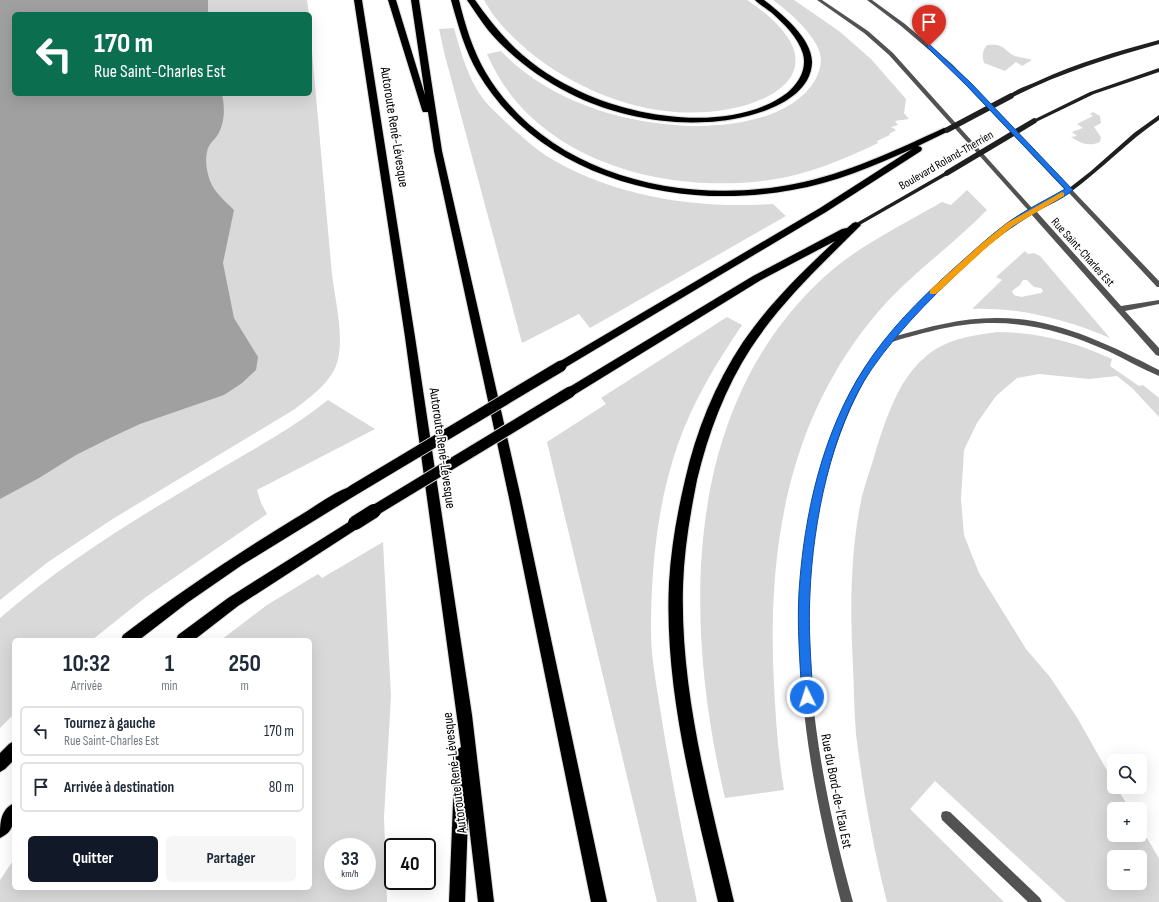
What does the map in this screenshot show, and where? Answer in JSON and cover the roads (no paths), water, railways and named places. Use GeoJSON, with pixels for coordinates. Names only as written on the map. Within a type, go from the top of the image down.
{"type":"FeatureCollection","features":[{"type":"Feature","properties":{"kind":"highway","name":"Autoroute René-Lévesque"},"geometry":{"type":"LineString","coordinates":[[358,0],[412,352],[464,715],[486,902]]}},
{"type":"Feature","properties":{"kind":"highway","name":"Autoroute René-Lévesque"},"geometry":{"type":"LineString","coordinates":[[392,0],[438,151]]}},
{"type":"Feature","properties":{"kind":"highway","name":"Autoroute René-Lévesque"},"geometry":{"type":"LineString","coordinates":[[415,0],[438,151],[515,498],[599,902]]}},
{"type":"Feature","properties":{"kind":"highway"},"geometry":{"type":"LineString","coordinates":[[455,0],[480,70],[494,92],[515,117],[540,138],[569,157],[604,173],[622,179],[666,189],[692,192],[738,193],[769,190],[802,185],[839,175],[920,145]]}},
{"type":"Feature","properties":{"kind":"highway"},"geometry":{"type":"LineString","coordinates":[[472,0],[485,21],[511,48],[548,78],[574,92],[610,106],[645,115],[676,119],[705,120],[748,113],[777,102],[788,96],[796,89],[807,72],[808,63],[805,47],[787,24],[759,0]]}},
{"type":"Feature","properties":{"kind":"highway"},"geometry":{"type":"LineString","coordinates":[[131,638],[157,617],[228,567],[352,491],[823,210],[920,145],[947,130]]}},
{"type":"Feature","properties":{"kind":"highway"},"geometry":{"type":"LineString","coordinates":[[186,638],[232,602],[355,523],[757,278],[856,225]]}},
{"type":"Feature","properties":{"kind":"highway"},"geometry":{"type":"LineString","coordinates":[[726,902],[700,793],[685,715],[681,680],[676,603],[677,571],[685,506],[693,472],[707,426],[734,366],[747,345],[775,309],[856,225]]}},
{"type":"Feature","properties":{"kind":"highway"},"geometry":{"type":"LineString","coordinates":[[457,902],[464,715]]}},
{"type":"Feature","properties":{"kind":"highway"},"geometry":{"type":"LineString","coordinates":[[0,764],[12,751]]}},
{"type":"Feature","properties":{"kind":"highway"},"geometry":{"type":"LineString","coordinates":[[0,830],[12,814]]}},
{"type":"Feature","properties":{"kind":"main road","name":"Boulevard Roland-Therrien"},"geometry":{"type":"LineString","coordinates":[[947,130],[1038,83],[1088,64],[1159,42]]}},
{"type":"Feature","properties":{"kind":"main road","name":"Boulevard Roland-Therrien"},"geometry":{"type":"LineString","coordinates":[[856,225],[1034,121],[1092,93],[1159,70]]}},
{"type":"Feature","properties":{"kind":"main road"},"geometry":{"type":"LineString","coordinates":[[1070,190],[1090,175],[1133,136],[1159,117]]}},
{"type":"Feature","properties":{"kind":"street","name":"Rue Saint-Charles Est"},"geometry":{"type":"LineString","coordinates":[[819,0],[866,32],[891,54],[1159,353]]}},
{"type":"Feature","properties":{"kind":"street"},"geometry":{"type":"LineString","coordinates":[[869,0],[903,25],[951,66],[1159,285]]}},
{"type":"Feature","properties":{"kind":"street","name":"Rue du Bord-de-l'Eau Est"},"geometry":{"type":"LineString","coordinates":[[847,902],[827,823],[812,738],[805,664],[804,593],[812,522],[818,493],[834,437],[856,389],[868,369],[888,341],[914,311],[968,259],[1010,224],[1070,190]]}},
{"type":"Feature","properties":{"kind":"street"},"geometry":{"type":"LineString","coordinates":[[1120,309],[1159,302]]}},
{"type":"Feature","properties":{"kind":"street"},"geometry":{"type":"LineString","coordinates":[[888,341],[968,322],[1007,320],[1024,322],[1044,325],[1082,336],[1159,373]]}},
{"type":"Feature","properties":{"kind":"street"},"geometry":{"type":"LineString","coordinates":[[946,816],[1036,902]]}}]}
